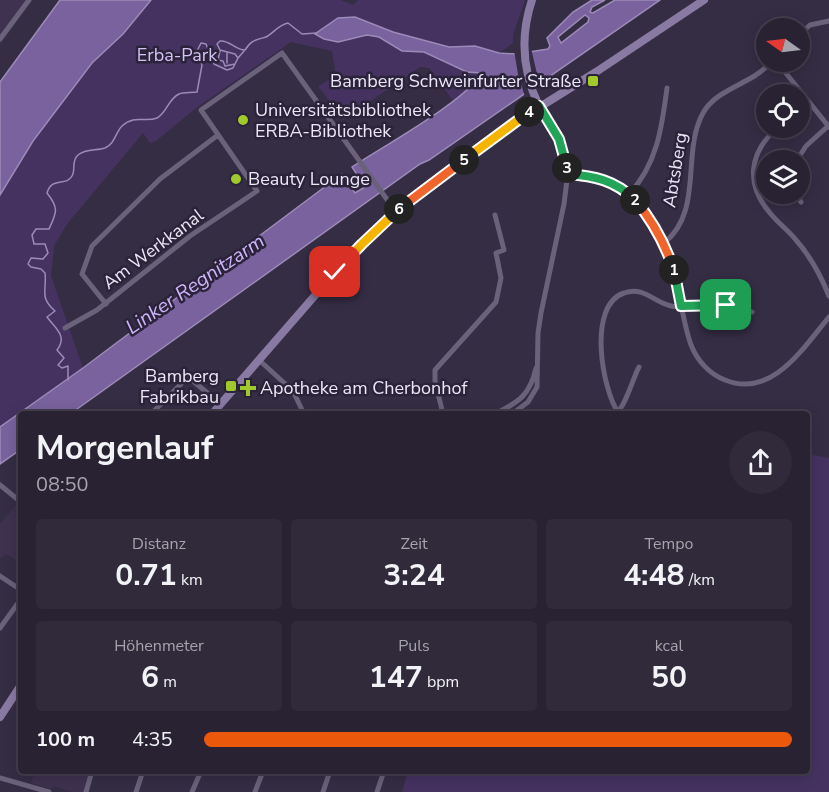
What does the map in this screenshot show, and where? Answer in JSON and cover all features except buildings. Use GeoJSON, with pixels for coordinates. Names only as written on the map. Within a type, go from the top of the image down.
{"type":"FeatureCollection","features":[{"type":"Feature","properties":{"kind":"street"},"geometry":{"type":"LineString","coordinates":[[0,39],[29,0]]}},
{"type":"Feature","properties":{"kind":"street"},"geometry":{"type":"LineString","coordinates":[[500,411],[517,402],[528,391],[533,380],[541,313],[564,204],[567,174],[566,161],[559,139],[539,106],[525,66],[524,40],[532,0]]}},
{"type":"Feature","properties":{"kind":"street"},"geometry":{"type":"LineString","coordinates":[[214,411],[348,258],[396,212],[490,140],[539,106],[596,72],[704,0]]}},
{"type":"Feature","properties":{"kind":"street"},"geometry":{"type":"LineString","coordinates":[[810,25],[829,21]]}},
{"type":"Feature","properties":{"kind":"street"},"geometry":{"type":"LineString","coordinates":[[106,304],[82,274],[92,246],[160,179],[218,135],[201,110],[282,52],[396,212]]}},
{"type":"Feature","properties":{"kind":"street","name":"Abtsberg"},"geometry":{"type":"LineString","coordinates":[[664,243],[676,230],[686,206],[695,136],[704,111],[716,98],[761,72]]}},
{"type":"Feature","properties":{"kind":"street"},"geometry":{"type":"LineString","coordinates":[[783,72],[794,84]]}},
{"type":"Feature","properties":{"kind":"street"},"geometry":{"type":"LineString","coordinates":[[629,194],[644,176],[653,157],[659,138],[667,88]]}},
{"type":"Feature","properties":{"kind":"street"},"geometry":{"type":"LineString","coordinates":[[803,150],[829,127],[810,103]]}},
{"type":"Feature","properties":{"kind":"street","name":"Am Werkkanal"},"geometry":{"type":"LineString","coordinates":[[65,328],[106,304],[190,236],[257,191],[218,135]]}},
{"type":"Feature","properties":{"kind":"street"},"geometry":{"type":"LineString","coordinates":[[766,138],[757,154],[753,173],[756,192],[771,214],[811,260],[829,296]]}},
{"type":"Feature","properties":{"kind":"street"},"geometry":{"type":"LineString","coordinates":[[567,174],[604,178],[629,194],[646,213],[664,243],[674,272],[692,347],[702,364],[715,376],[725,381],[743,384],[761,382],[781,372],[803,350],[829,317]]}},
{"type":"Feature","properties":{"kind":"street"},"geometry":{"type":"LineString","coordinates":[[442,411],[435,381],[435,370],[492,308],[499,294],[501,278],[496,252],[504,250],[495,214]]}},
{"type":"Feature","properties":{"kind":"street"},"geometry":{"type":"LineString","coordinates":[[617,411],[610,399],[602,359],[603,319],[607,306],[621,293],[633,291],[645,293],[666,305],[726,305],[752,312]]}},
{"type":"Feature","properties":{"kind":"street"},"geometry":{"type":"LineString","coordinates":[[259,360],[293,392],[302,411]]}},
{"type":"Feature","properties":{"kind":"street"},"geometry":{"type":"LineString","coordinates":[[516,411],[528,402],[535,392],[538,380],[537,360]]}},
{"type":"Feature","properties":{"kind":"street"},"geometry":{"type":"LineString","coordinates":[[620,411],[639,367]]}},
{"type":"Feature","properties":{"kind":"street"},"geometry":{"type":"LineString","coordinates":[[154,411],[188,377],[220,404]]}},
{"type":"Feature","properties":{"kind":"street"},"geometry":{"type":"LineString","coordinates":[[0,485],[18,500]]}},
{"type":"Feature","properties":{"kind":"street"},"geometry":{"type":"LineString","coordinates":[[0,576],[18,588]]}},
{"type":"Feature","properties":{"kind":"street"},"geometry":{"type":"LineString","coordinates":[[0,628],[18,603]]}},
{"type":"Feature","properties":{"kind":"street"},"geometry":{"type":"LineString","coordinates":[[0,717],[18,690]]}},
{"type":"Feature","properties":{"kind":"street"},"geometry":{"type":"LineString","coordinates":[[86,792],[91,774]]}},
{"type":"Feature","properties":{"kind":"street"},"geometry":{"type":"LineString","coordinates":[[136,792],[142,774]]}},
{"type":"Feature","properties":{"kind":"street"},"geometry":{"type":"LineString","coordinates":[[192,792],[200,774]]}},
{"type":"Feature","properties":{"kind":"street"},"geometry":{"type":"LineString","coordinates":[[255,792],[262,774]]}},
{"type":"Feature","properties":{"kind":"street"},"geometry":{"type":"LineString","coordinates":[[323,792],[329,774]]}},
{"type":"Feature","properties":{"kind":"street"},"geometry":{"type":"LineString","coordinates":[[377,792],[383,774]]}},
{"type":"Feature","properties":{"kind":"street"},"geometry":{"type":"LineString","coordinates":[[0,778],[49,792]]}},
{"type":"Feature","properties":{"kind":"shaded area"},"geometry":{"type":"Polygon","coordinates":[[[0,0],[33,0],[0,45],[0,0]]]}},
{"type":"Feature","properties":{"kind":"shaded area"},"geometry":{"type":"Polygon","coordinates":[[[60,0],[151,0],[123,34],[92,63],[33,141],[0,195],[0,82],[60,0]]]}},
{"type":"Feature","properties":{"kind":"shaded area"},"geometry":{"type":"Polygon","coordinates":[[[592,0],[605,0],[592,7],[590,12],[593,13],[615,0],[660,0],[420,164],[74,411],[23,411],[342,174],[355,193],[365,187],[352,167],[443,109],[474,83],[480,73],[467,72],[424,52],[402,51],[379,37],[367,35],[338,42],[315,34],[338,18],[355,17],[393,32],[449,47],[475,46],[499,53],[516,54],[548,49],[550,46],[547,38],[573,12],[592,0]],[[585,15],[558,37],[561,43],[588,22],[589,18],[585,15]]]}},
{"type":"Feature","properties":{"kind":"shaded area"},"geometry":{"type":"Polygon","coordinates":[[[18,414],[18,451],[0,464],[0,427],[18,414]]]}},
{"type":"Feature","properties":{"kind":"shaded area"},"geometry":{"type":"Polygon","coordinates":[[[16,505],[18,506],[18,562],[7,554],[0,558],[0,524],[16,505]]]}},
{"type":"Feature","properties":{"kind":"shaded area"},"geometry":{"type":"Polygon","coordinates":[[[34,774],[88,774],[84,792],[73,792],[53,786],[51,789],[31,783],[34,774]]]}},
{"type":"Feature","properties":{"kind":"green space","name":"Erba-Park"},"geometry":{"type":"Polygon","coordinates":[[[151,0],[341,0],[353,5],[358,0],[525,0],[513,35],[513,43],[499,53],[480,73],[470,89],[454,102],[429,68],[420,67],[343,120],[318,86],[336,76],[332,51],[291,42],[196,108],[156,141],[150,143],[143,133],[67,224],[54,246],[51,276],[83,368],[23,411],[18,411],[18,414],[0,427],[0,195],[33,141],[92,63],[123,34],[151,0]]]}},
{"type":"Feature","properties":{"kind":"green space"},"geometry":{"type":"Polygon","coordinates":[[[810,455],[829,458],[829,792],[402,792],[407,774],[810,774],[810,455]]]}},
{"type":"Feature","properties":{"kind":"pier"},"geometry":{"type":"Polygon","coordinates":[[[531,48],[540,87],[525,97],[514,50],[531,48]]]}},
{"type":"Feature","properties":{"kind":"waterway"},"geometry":{"type":"LineString","coordinates":[[68,380],[68,366],[62,368],[58,365],[64,358],[57,350],[61,336],[47,317],[55,311],[45,298],[45,273],[28,264],[31,258],[43,259],[48,253],[45,244],[34,244],[32,235],[36,229],[49,229],[54,218],[55,206],[47,193],[49,188],[72,176],[78,155],[84,151],[108,146],[127,122],[157,118],[175,96],[181,93],[197,92],[202,65],[196,53],[201,43],[206,44],[214,64],[227,70],[233,68],[238,58],[235,54],[220,50],[217,44],[220,41],[245,50],[252,42],[266,37],[281,25],[288,23],[302,34],[317,33]]}},
{"type":"Feature","properties":{"kind":"waterway"},"geometry":{"type":"LineString","coordinates":[[220,51],[218,60],[223,61],[225,66]]}},
{"type":"Feature","properties":{"kind":"waterway"},"geometry":{"type":"LineString","coordinates":[[238,58],[244,51]]}},
{"type":"Feature","properties":{"kind":"waterway"},"geometry":{"type":"LineString","coordinates":[[227,53],[227,63]]}},
{"type":"Feature","properties":{"kind":"waterway"},"geometry":{"type":"LineString","coordinates":[[225,66],[235,64]]}},
{"type":"Feature","properties":{"kind":"place","name":"Bamberg Schweinfurter Straße"},"geometry":{"type":"Point","coordinates":[593,81]}},
{"type":"Feature","properties":{"kind":"place","name":"Universitätsbibliothek ERBA-Bibliothek"},"geometry":{"type":"Point","coordinates":[243,120]}},
{"type":"Feature","properties":{"kind":"place","name":"Beauty Lounge"},"geometry":{"type":"Point","coordinates":[236,179]}},
{"type":"Feature","properties":{"kind":"place","name":"Bamberg Fabrikbau"},"geometry":{"type":"Point","coordinates":[231,386]}},
{"type":"Feature","properties":{"kind":"place","name":"Apotheke am Cherbonhof"},"geometry":{"type":"Point","coordinates":[248,388]}},
{"type":"Feature","properties":{"kind":"route"},"geometry":{"type":"LineString","coordinates":[[335,272],[396,212],[490,140],[539,106],[563,148],[567,174],[604,178],[629,194],[646,213],[664,243],[671,261],[681,306],[726,305]]}},
{"type":"Feature","properties":{"kind":"water label","name":"Linker Regnitzarm"},"geometry":{"type":"Point","coordinates":[195,284]}}]}
